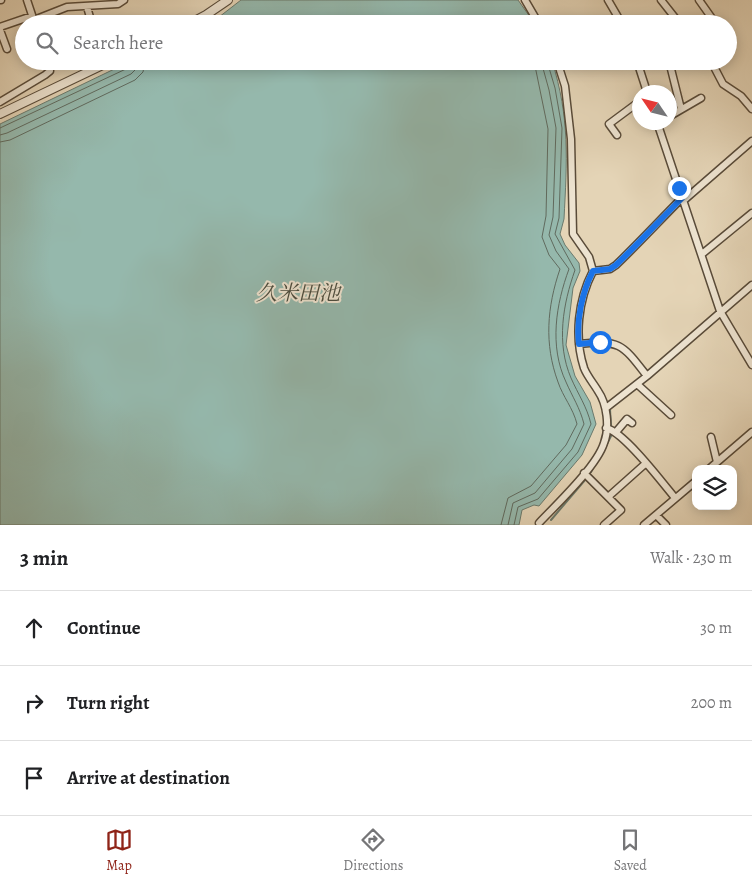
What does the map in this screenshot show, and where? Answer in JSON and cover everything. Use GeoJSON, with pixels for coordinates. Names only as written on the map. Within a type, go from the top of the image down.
{"type":"FeatureCollection","features":[{"type":"Feature","properties":{"kind":"street"},"geometry":{"type":"LineString","coordinates":[[27,0],[32,15]]}},
{"type":"Feature","properties":{"kind":"street"},"geometry":{"type":"LineString","coordinates":[[47,15],[67,7],[118,4],[124,0]]}},
{"type":"Feature","properties":{"kind":"street"},"geometry":{"type":"LineString","coordinates":[[207,15],[228,0]]}},
{"type":"Feature","properties":{"kind":"street"},"geometry":{"type":"LineString","coordinates":[[525,0],[534,15]]}},
{"type":"Feature","properties":{"kind":"street"},"geometry":{"type":"LineString","coordinates":[[608,0],[617,15]]}},
{"type":"Feature","properties":{"kind":"street"},"geometry":{"type":"LineString","coordinates":[[661,0],[673,15]]}},
{"type":"Feature","properties":{"kind":"street"},"geometry":{"type":"LineString","coordinates":[[699,0],[710,15]]}},
{"type":"Feature","properties":{"kind":"street"},"geometry":{"type":"LineString","coordinates":[[87,7],[89,15]]}},
{"type":"Feature","properties":{"kind":"street"},"geometry":{"type":"LineString","coordinates":[[7,49],[0,28],[15,24]]}},
{"type":"Feature","properties":{"kind":"street"},"geometry":{"type":"LineString","coordinates":[[0,102],[45,75],[50,70]]}},
{"type":"Feature","properties":{"kind":"street"},"geometry":{"type":"LineString","coordinates":[[0,114],[92,70]]}},
{"type":"Feature","properties":{"kind":"street"},"geometry":{"type":"LineString","coordinates":[[539,523],[584,473],[604,443],[606,428],[606,408],[600,394],[584,370],[579,344],[579,323],[582,303],[587,283],[593,271],[589,257],[573,234],[571,139],[565,86],[560,70]]}},
{"type":"Feature","properties":{"kind":"street"},"geometry":{"type":"LineString","coordinates":[[640,70],[645,85]]}},
{"type":"Feature","properties":{"kind":"street"},"geometry":{"type":"LineString","coordinates":[[671,70],[681,109]]}},
{"type":"Feature","properties":{"kind":"street"},"geometry":{"type":"LineString","coordinates":[[716,70],[723,84],[742,96],[752,108]]}},
{"type":"Feature","properties":{"kind":"street"},"geometry":{"type":"LineString","coordinates":[[677,112],[700,98]]}},
{"type":"Feature","properties":{"kind":"street"},"geometry":{"type":"LineString","coordinates":[[617,135],[609,124],[632,107]]}},
{"type":"Feature","properties":{"kind":"street"},"geometry":{"type":"LineString","coordinates":[[660,130],[720,311],[752,365]]}},
{"type":"Feature","properties":{"kind":"street"},"geometry":{"type":"LineString","coordinates":[[593,271],[610,269],[616,265],[683,199],[752,141]]}},
{"type":"Feature","properties":{"kind":"street"},"geometry":{"type":"LineString","coordinates":[[702,254],[752,212]]}},
{"type":"Feature","properties":{"kind":"street"},"geometry":{"type":"LineString","coordinates":[[606,408],[647,376],[752,285]]}},
{"type":"Feature","properties":{"kind":"street"},"geometry":{"type":"LineString","coordinates":[[579,344],[608,342],[622,347],[647,376]]}},
{"type":"Feature","properties":{"kind":"street"},"geometry":{"type":"LineString","coordinates":[[637,384],[671,415]]}},
{"type":"Feature","properties":{"kind":"street"},"geometry":{"type":"LineString","coordinates":[[616,432],[626,419],[632,423]]}},
{"type":"Feature","properties":{"kind":"street"},"geometry":{"type":"LineString","coordinates":[[606,428],[616,432],[675,498]]}},
{"type":"Feature","properties":{"kind":"street"},"geometry":{"type":"LineString","coordinates":[[714,465],[752,432]]}},
{"type":"Feature","properties":{"kind":"street"},"geometry":{"type":"LineString","coordinates":[[711,437],[717,462]]}},
{"type":"Feature","properties":{"kind":"street"},"geometry":{"type":"LineString","coordinates":[[608,497],[645,464]]}},
{"type":"Feature","properties":{"kind":"street"},"geometry":{"type":"LineString","coordinates":[[584,473],[621,510],[604,525]]}},
{"type":"Feature","properties":{"kind":"street"},"geometry":{"type":"LineString","coordinates":[[644,525],[692,483]]}},
{"type":"Feature","properties":{"kind":"street"},"geometry":{"type":"LineString","coordinates":[[656,515],[666,525]]}},
{"type":"Feature","properties":{"kind":"water"},"geometry":{"type":"Polygon","coordinates":[[[241,0],[518,0],[529,15],[222,15],[241,0]]]}},
{"type":"Feature","properties":{"kind":"water","name":"久米田池"},"geometry":{"type":"Polygon","coordinates":[[[112,70],[555,70],[562,102],[566,140],[564,219],[560,234],[565,245],[579,263],[580,271],[573,288],[566,345],[575,376],[590,402],[596,424],[582,455],[539,506],[534,505],[522,510],[519,525],[0,525],[0,124],[112,70]]]}},
{"type":"Feature","properties":{"kind":"waterway"},"geometry":{"type":"LineString","coordinates":[[610,409],[611,427]]}},
{"type":"Feature","properties":{"kind":"waterway"},"geometry":{"type":"LineString","coordinates":[[602,454],[612,434]]}},
{"type":"Feature","properties":{"kind":"waterway"},"geometry":{"type":"LineString","coordinates":[[591,472],[594,466]]}},
{"type":"Feature","properties":{"kind":"waterway"},"geometry":{"type":"LineString","coordinates":[[551,520],[585,480]]}},
{"type":"Feature","properties":{"kind":"route"},"geometry":{"type":"LineString","coordinates":[[600,342],[579,344],[578,338],[582,303],[587,283],[593,271],[610,269],[616,265],[653,230],[660,220],[682,198],[679,188]]}}]}
